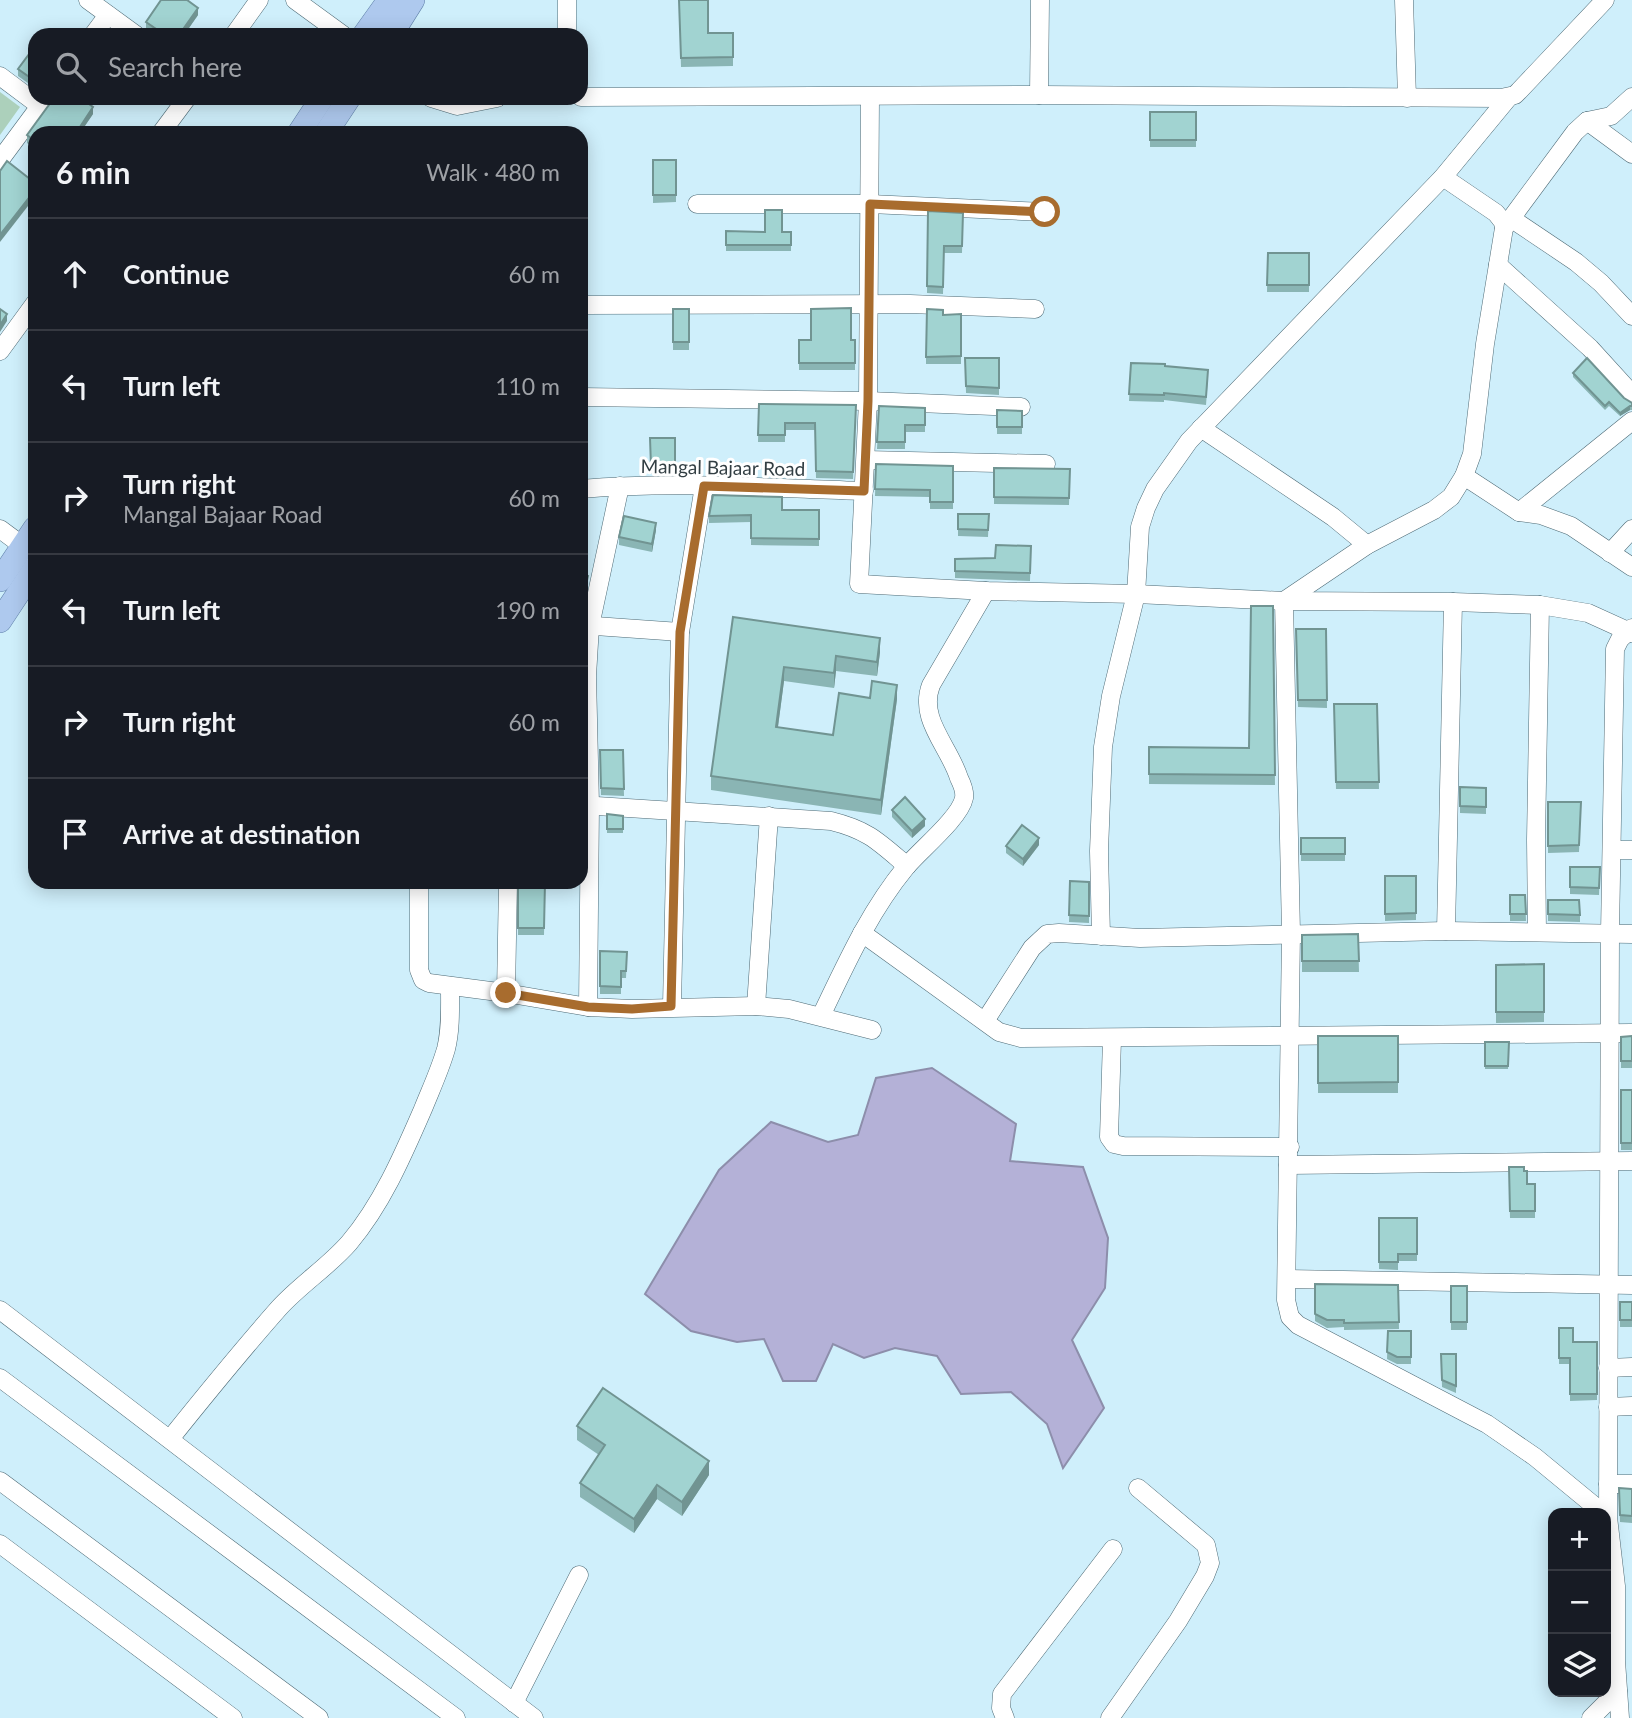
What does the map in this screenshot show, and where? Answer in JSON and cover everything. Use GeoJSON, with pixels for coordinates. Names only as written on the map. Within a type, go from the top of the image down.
{"type":"FeatureCollection","features":[{"type":"Feature","properties":{"kind":"main road"},"geometry":{"type":"LineString","coordinates":[[369,28],[389,0]]}},
{"type":"Feature","properties":{"kind":"main road"},"geometry":{"type":"LineString","coordinates":[[395,28],[413,0]]}},
{"type":"Feature","properties":{"kind":"main road"},"geometry":{"type":"LineString","coordinates":[[304,126],[317,105]]}},
{"type":"Feature","properties":{"kind":"main road"},"geometry":{"type":"LineString","coordinates":[[331,126],[344,105]]}},
{"type":"Feature","properties":{"kind":"main road"},"geometry":{"type":"LineString","coordinates":[[0,621],[14,570],[28,548]]}},
{"type":"Feature","properties":{"kind":"street"},"geometry":{"type":"LineString","coordinates":[[88,0],[126,28]]}},
{"type":"Feature","properties":{"kind":"street"},"geometry":{"type":"LineString","coordinates":[[238,28],[259,0]]}},
{"type":"Feature","properties":{"kind":"street"},"geometry":{"type":"LineString","coordinates":[[296,0],[334,28]]}},
{"type":"Feature","properties":{"kind":"street"},"geometry":{"type":"LineString","coordinates":[[567,0],[567,28]]}},
{"type":"Feature","properties":{"kind":"street"},"geometry":{"type":"LineString","coordinates":[[1039,95],[1040,0]]}},
{"type":"Feature","properties":{"kind":"street"},"geometry":{"type":"LineString","coordinates":[[1404,0],[1407,98]]}},
{"type":"Feature","properties":{"kind":"street"},"geometry":{"type":"LineString","coordinates":[[1101,936],[1099,851],[1103,747],[1111,696],[1136,594],[1140,527],[1146,508],[1168,470],[1201,428],[1443,177],[1509,97],[1519,91],[1605,0]]}},
{"type":"Feature","properties":{"kind":"street"},"geometry":{"type":"LineString","coordinates":[[98,28],[108,15]]}},
{"type":"Feature","properties":{"kind":"street"},"geometry":{"type":"LineString","coordinates":[[0,76],[28,93]]}},
{"type":"Feature","properties":{"kind":"street"},"geometry":{"type":"LineString","coordinates":[[588,97],[1509,97]]}},
{"type":"Feature","properties":{"kind":"street"},"geometry":{"type":"LineString","coordinates":[[870,97],[868,401],[859,584],[1284,601],[1540,605],[1588,613],[1631,631]]}},
{"type":"Feature","properties":{"kind":"street"},"geometry":{"type":"LineString","coordinates":[[1284,601],[1367,545],[1434,510],[1451,497],[1464,476],[1472,454],[1485,344],[1498,265],[1508,224],[1551,162],[1587,121],[1611,116],[1632,97]]}},
{"type":"Feature","properties":{"kind":"street"},"geometry":{"type":"LineString","coordinates":[[0,160],[41,105]]}},
{"type":"Feature","properties":{"kind":"street"},"geometry":{"type":"LineString","coordinates":[[166,126],[182,105]]}},
{"type":"Feature","properties":{"kind":"street"},"geometry":{"type":"LineString","coordinates":[[1587,121],[1632,154]]}},
{"type":"Feature","properties":{"kind":"street"},"geometry":{"type":"LineString","coordinates":[[1443,177],[1496,213],[1503,222],[1576,262],[1601,283],[1632,316]]}},
{"type":"Feature","properties":{"kind":"street"},"geometry":{"type":"LineString","coordinates":[[696,204],[870,204],[1045,212]]}},
{"type":"Feature","properties":{"kind":"street"},"geometry":{"type":"LineString","coordinates":[[1498,265],[1590,348],[1632,394]]}},
{"type":"Feature","properties":{"kind":"street"},"geometry":{"type":"LineString","coordinates":[[588,305],[939,305],[1035,309]]}},
{"type":"Feature","properties":{"kind":"street"},"geometry":{"type":"LineString","coordinates":[[0,351],[28,313]]}},
{"type":"Feature","properties":{"kind":"street"},"geometry":{"type":"LineString","coordinates":[[588,397],[868,401],[1021,407]]}},
{"type":"Feature","properties":{"kind":"street"},"geometry":{"type":"LineString","coordinates":[[1519,512],[1632,421]]}},
{"type":"Feature","properties":{"kind":"street"},"geometry":{"type":"LineString","coordinates":[[1201,428],[1333,517],[1367,545]]}},
{"type":"Feature","properties":{"kind":"street"},"geometry":{"type":"LineString","coordinates":[[866,460],[1046,464]]}},
{"type":"Feature","properties":{"kind":"street"},"geometry":{"type":"LineString","coordinates":[[1464,476],[1519,512],[1559,520],[1632,567]]}},
{"type":"Feature","properties":{"kind":"street"},"geometry":{"type":"LineString","coordinates":[[588,614],[620,486]]}},
{"type":"Feature","properties":{"kind":"street"},"geometry":{"type":"LineString","coordinates":[[671,1006],[680,632],[704,486]]}},
{"type":"Feature","properties":{"kind":"street","name":"Mangal Bajaar Road"},"geometry":{"type":"LineString","coordinates":[[588,488],[704,486],[864,491]]}},
{"type":"Feature","properties":{"kind":"street"},"geometry":{"type":"LineString","coordinates":[[0,529],[28,542]]}},
{"type":"Feature","properties":{"kind":"street"},"geometry":{"type":"LineString","coordinates":[[1610,553],[1632,529]]}},
{"type":"Feature","properties":{"kind":"street"},"geometry":{"type":"LineString","coordinates":[[821,1016],[862,933],[886,893],[906,866],[950,820],[964,799],[957,771],[930,720],[927,696],[986,591]]}},
{"type":"Feature","properties":{"kind":"street"},"geometry":{"type":"LineString","coordinates":[[1284,601],[1291,933],[1286,1279],[1286,1300],[1290,1318],[1298,1325],[1487,1424],[1535,1457],[1597,1508]]}},
{"type":"Feature","properties":{"kind":"street"},"geometry":{"type":"LineString","coordinates":[[1446,931],[1453,602]]}},
{"type":"Feature","properties":{"kind":"street"},"geometry":{"type":"LineString","coordinates":[[1537,932],[1540,605]]}},
{"type":"Feature","properties":{"kind":"street"},"geometry":{"type":"LineString","coordinates":[[588,626],[680,632]]}},
{"type":"Feature","properties":{"kind":"street"},"geometry":{"type":"LineString","coordinates":[[1606,1508],[1610,933],[1615,649],[1620,639],[1631,631]]}},
{"type":"Feature","properties":{"kind":"street"},"geometry":{"type":"LineString","coordinates":[[588,805],[801,817],[850,825],[874,836],[906,866]]}},
{"type":"Feature","properties":{"kind":"street"},"geometry":{"type":"LineString","coordinates":[[756,1006],[769,817]]}},
{"type":"Feature","properties":{"kind":"street"},"geometry":{"type":"LineString","coordinates":[[1612,850],[1632,850]]}},
{"type":"Feature","properties":{"kind":"street"},"geometry":{"type":"LineString","coordinates":[[419,889],[419,971],[423,980],[429,983],[588,1007],[632,1009],[756,1006],[821,1016],[872,1030]]}},
{"type":"Feature","properties":{"kind":"street"},"geometry":{"type":"LineString","coordinates":[[506,993],[508,889]]}},
{"type":"Feature","properties":{"kind":"street"},"geometry":{"type":"LineString","coordinates":[[587,889],[588,1007]]}},
{"type":"Feature","properties":{"kind":"street"},"geometry":{"type":"LineString","coordinates":[[985,1021],[1032,948],[1047,934],[1140,937],[1446,931],[1632,934]]}},
{"type":"Feature","properties":{"kind":"street"},"geometry":{"type":"LineString","coordinates":[[862,933],[999,1032],[1021,1038],[1632,1033]]}},
{"type":"Feature","properties":{"kind":"street"},"geometry":{"type":"LineString","coordinates":[[170,1439],[282,1305],[331,1262],[363,1224],[405,1150],[437,1074],[446,1048],[450,1020],[450,986]]}},
{"type":"Feature","properties":{"kind":"street"},"geometry":{"type":"LineString","coordinates":[[1112,1039],[1109,1137],[1114,1144],[1289,1156],[1632,1161]]}},
{"type":"Feature","properties":{"kind":"street"},"geometry":{"type":"LineString","coordinates":[[1286,1279],[1632,1285]]}},
{"type":"Feature","properties":{"kind":"street"},"geometry":{"type":"LineString","coordinates":[[0,1310],[534,1718]]}},
{"type":"Feature","properties":{"kind":"street"},"geometry":{"type":"LineString","coordinates":[[1608,1368],[1632,1367]]}},
{"type":"Feature","properties":{"kind":"street"},"geometry":{"type":"LineString","coordinates":[[0,1378],[456,1718]]}},
{"type":"Feature","properties":{"kind":"street"},"geometry":{"type":"LineString","coordinates":[[1608,1407],[1632,1406]]}},
{"type":"Feature","properties":{"kind":"street"},"geometry":{"type":"LineString","coordinates":[[0,1481],[319,1718]]}},
{"type":"Feature","properties":{"kind":"street"},"geometry":{"type":"LineString","coordinates":[[1608,1484],[1632,1484]]}},
{"type":"Feature","properties":{"kind":"street"},"geometry":{"type":"LineString","coordinates":[[1110,1718],[1178,1621],[1210,1563],[1206,1545],[1138,1488]]}},
{"type":"Feature","properties":{"kind":"street"},"geometry":{"type":"LineString","coordinates":[[0,1544],[233,1718]]}},
{"type":"Feature","properties":{"kind":"street"},"geometry":{"type":"LineString","coordinates":[[1005,1718],[1001,1707],[1002,1694],[1113,1549]]}},
{"type":"Feature","properties":{"kind":"street"},"geometry":{"type":"LineString","coordinates":[[1611,1550],[1616,1586],[1620,1718]]}},
{"type":"Feature","properties":{"kind":"street"},"geometry":{"type":"LineString","coordinates":[[514,1703],[579,1575]]}},
{"type":"Feature","properties":{"kind":"street"},"geometry":{"type":"LineString","coordinates":[[1591,1718],[1618,1691]]}},
{"type":"Feature","properties":{"kind":"green space"},"geometry":{"type":"Polygon","coordinates":[[[0,92],[20,107],[0,135],[0,92]]]}},
{"type":"Feature","properties":{"kind":"water"},"geometry":{"type":"Polygon","coordinates":[[[932,1068],[1016,1124],[1010,1161],[1083,1167],[1108,1238],[1105,1288],[1072,1340],[1104,1408],[1063,1468],[1047,1424],[1011,1392],[961,1394],[937,1356],[895,1348],[864,1358],[833,1344],[816,1381],[783,1381],[764,1339],[737,1342],[691,1331],[645,1294],[719,1170],[771,1122],[828,1142],[858,1135],[876,1078],[932,1068]]]}},
{"type":"Feature","properties":{"kind":"building"},"geometry":{"type":"Polygon","coordinates":[[[161,0],[187,0],[198,8],[184,28],[155,28],[146,22],[161,0]]]}},
{"type":"Feature","properties":{"kind":"building"},"geometry":{"type":"Polygon","coordinates":[[[679,0],[708,0],[708,33],[733,33],[733,57],[681,58],[679,0]]]}},
{"type":"Feature","properties":{"kind":"building"},"geometry":{"type":"Polygon","coordinates":[[[28,55],[28,76],[18,69],[28,55]]]}},
{"type":"Feature","properties":{"kind":"building"},"geometry":{"type":"Polygon","coordinates":[[[49,105],[93,107],[81,126],[34,126],[49,105]]]}},
{"type":"Feature","properties":{"kind":"building"},"geometry":{"type":"Polygon","coordinates":[[[1150,112],[1196,112],[1196,140],[1150,140],[1150,112]]]}},
{"type":"Feature","properties":{"kind":"building"},"geometry":{"type":"Polygon","coordinates":[[[653,160],[676,160],[676,195],[653,195],[653,160]]]}},
{"type":"Feature","properties":{"kind":"building"},"geometry":{"type":"Polygon","coordinates":[[[7,161],[28,178],[28,199],[0,235],[0,171],[7,161]]]}},
{"type":"Feature","properties":{"kind":"building"},"geometry":{"type":"Polygon","coordinates":[[[765,210],[782,210],[782,232],[791,232],[791,245],[726,245],[726,231],[765,232],[765,210]]]}},
{"type":"Feature","properties":{"kind":"building"},"geometry":{"type":"Polygon","coordinates":[[[928,211],[963,213],[962,246],[944,246],[943,287],[927,286],[928,211]]]}},
{"type":"Feature","properties":{"kind":"building"},"geometry":{"type":"Polygon","coordinates":[[[1268,253],[1309,253],[1309,285],[1267,285],[1268,253]]]}},
{"type":"Feature","properties":{"kind":"building"},"geometry":{"type":"Polygon","coordinates":[[[851,308],[851,340],[855,340],[855,363],[799,363],[799,340],[811,340],[811,309],[851,308]]]}},
{"type":"Feature","properties":{"kind":"building"},"geometry":{"type":"Polygon","coordinates":[[[0,309],[7,314],[0,325],[0,309]]]}},
{"type":"Feature","properties":{"kind":"building"},"geometry":{"type":"Polygon","coordinates":[[[673,309],[689,309],[689,342],[673,342],[673,309]]]}},
{"type":"Feature","properties":{"kind":"building"},"geometry":{"type":"Polygon","coordinates":[[[927,309],[943,310],[943,315],[961,314],[961,356],[926,357],[927,309]]]}},
{"type":"Feature","properties":{"kind":"building"},"geometry":{"type":"Polygon","coordinates":[[[965,358],[999,358],[999,388],[966,386],[965,358]]]}},
{"type":"Feature","properties":{"kind":"building"},"geometry":{"type":"Polygon","coordinates":[[[1587,358],[1632,406],[1620,413],[1609,402],[1605,406],[1573,373],[1587,358]]]}},
{"type":"Feature","properties":{"kind":"building"},"geometry":{"type":"Polygon","coordinates":[[[1131,363],[1208,370],[1206,397],[1164,393],[1129,394],[1131,363]]]}},
{"type":"Feature","properties":{"kind":"building"},"geometry":{"type":"Polygon","coordinates":[[[759,404],[856,405],[853,472],[816,471],[815,423],[785,423],[785,435],[758,435],[759,404]]]}},
{"type":"Feature","properties":{"kind":"building"},"geometry":{"type":"Polygon","coordinates":[[[879,406],[925,408],[925,425],[905,425],[905,442],[877,442],[879,406]]]}},
{"type":"Feature","properties":{"kind":"building"},"geometry":{"type":"Polygon","coordinates":[[[997,410],[1022,411],[1022,427],[997,427],[997,410]]]}},
{"type":"Feature","properties":{"kind":"building"},"geometry":{"type":"Polygon","coordinates":[[[650,438],[675,438],[675,467],[651,467],[650,438]]]}},
{"type":"Feature","properties":{"kind":"building"},"geometry":{"type":"Polygon","coordinates":[[[876,464],[953,466],[953,502],[930,502],[930,490],[875,489],[876,464]]]}},
{"type":"Feature","properties":{"kind":"building"},"geometry":{"type":"Polygon","coordinates":[[[994,468],[1070,469],[1069,498],[994,497],[994,468]]]}},
{"type":"Feature","properties":{"kind":"building"},"geometry":{"type":"Polygon","coordinates":[[[713,495],[782,497],[782,510],[819,510],[819,539],[751,538],[751,515],[709,516],[713,495]]]}},
{"type":"Feature","properties":{"kind":"building"},"geometry":{"type":"Polygon","coordinates":[[[958,514],[989,514],[988,530],[958,529],[958,514]]]}},
{"type":"Feature","properties":{"kind":"building"},"geometry":{"type":"Polygon","coordinates":[[[624,516],[656,523],[652,544],[619,537],[624,516]]]}},
{"type":"Feature","properties":{"kind":"building"},"geometry":{"type":"Polygon","coordinates":[[[996,545],[1031,546],[1030,573],[955,571],[955,559],[995,558],[996,545]]]}},
{"type":"Feature","properties":{"kind":"building"},"geometry":{"type":"Polygon","coordinates":[[[1251,606],[1273,606],[1275,775],[1149,774],[1149,747],[1249,748],[1251,606]]]}},
{"type":"Feature","properties":{"kind":"building"},"geometry":{"type":"Polygon","coordinates":[[[733,617],[880,638],[877,662],[836,656],[834,673],[784,667],[776,727],[833,735],[839,693],[870,698],[872,681],[897,685],[881,800],[711,776],[733,617]]]}},
{"type":"Feature","properties":{"kind":"building"},"geometry":{"type":"Polygon","coordinates":[[[1296,629],[1326,629],[1327,700],[1298,700],[1296,629]]]}},
{"type":"Feature","properties":{"kind":"building"},"geometry":{"type":"Polygon","coordinates":[[[1334,704],[1377,704],[1379,782],[1336,782],[1334,704]]]}},
{"type":"Feature","properties":{"kind":"building"},"geometry":{"type":"Polygon","coordinates":[[[600,750],[623,750],[624,789],[601,788],[600,750]]]}},
{"type":"Feature","properties":{"kind":"building"},"geometry":{"type":"Polygon","coordinates":[[[1460,787],[1486,788],[1486,807],[1460,806],[1460,787]]]}},
{"type":"Feature","properties":{"kind":"building"},"geometry":{"type":"Polygon","coordinates":[[[905,797],[925,819],[912,831],[892,810],[905,797]]]}},
{"type":"Feature","properties":{"kind":"building"},"geometry":{"type":"Polygon","coordinates":[[[1548,802],[1581,802],[1579,845],[1548,846],[1548,802]]]}},
{"type":"Feature","properties":{"kind":"building"},"geometry":{"type":"Polygon","coordinates":[[[607,814],[623,816],[623,829],[607,829],[607,814]]]}},
{"type":"Feature","properties":{"kind":"building"},"geometry":{"type":"Polygon","coordinates":[[[1022,825],[1039,838],[1023,859],[1006,846],[1022,825]]]}},
{"type":"Feature","properties":{"kind":"building"},"geometry":{"type":"Polygon","coordinates":[[[1301,838],[1345,838],[1345,854],[1301,854],[1301,838]]]}},
{"type":"Feature","properties":{"kind":"building"},"geometry":{"type":"Polygon","coordinates":[[[1570,867],[1600,867],[1599,888],[1570,887],[1570,867]]]}},
{"type":"Feature","properties":{"kind":"building"},"geometry":{"type":"Polygon","coordinates":[[[1385,876],[1416,876],[1416,913],[1385,914],[1385,876]]]}},
{"type":"Feature","properties":{"kind":"building"},"geometry":{"type":"Polygon","coordinates":[[[1070,881],[1089,882],[1089,916],[1069,915],[1070,881]]]}},
{"type":"Feature","properties":{"kind":"building"},"geometry":{"type":"Polygon","coordinates":[[[518,889],[545,889],[544,928],[518,928],[518,889]]]}},
{"type":"Feature","properties":{"kind":"building"},"geometry":{"type":"Polygon","coordinates":[[[1510,895],[1525,895],[1526,914],[1510,914],[1510,895]]]}},
{"type":"Feature","properties":{"kind":"building"},"geometry":{"type":"Polygon","coordinates":[[[1548,900],[1579,900],[1580,915],[1548,914],[1548,900]]]}},
{"type":"Feature","properties":{"kind":"building"},"geometry":{"type":"Polygon","coordinates":[[[1358,934],[1359,961],[1302,961],[1302,935],[1358,934]]]}},
{"type":"Feature","properties":{"kind":"building"},"geometry":{"type":"Polygon","coordinates":[[[600,951],[627,952],[626,971],[621,971],[621,987],[600,986],[600,951]]]}},
{"type":"Feature","properties":{"kind":"building"},"geometry":{"type":"Polygon","coordinates":[[[1544,964],[1544,1012],[1496,1012],[1496,965],[1544,964]]]}},
{"type":"Feature","properties":{"kind":"building"},"geometry":{"type":"Polygon","coordinates":[[[1318,1036],[1398,1036],[1398,1082],[1318,1083],[1318,1036]]]}},
{"type":"Feature","properties":{"kind":"building"},"geometry":{"type":"Polygon","coordinates":[[[1632,1036],[1632,1061],[1621,1061],[1621,1037],[1632,1036]]]}},
{"type":"Feature","properties":{"kind":"building"},"geometry":{"type":"Polygon","coordinates":[[[1485,1042],[1509,1042],[1508,1066],[1485,1066],[1485,1042]]]}},
{"type":"Feature","properties":{"kind":"building"},"geometry":{"type":"Polygon","coordinates":[[[1621,1090],[1632,1090],[1632,1143],[1621,1143],[1621,1090]]]}},
{"type":"Feature","properties":{"kind":"building"},"geometry":{"type":"Polygon","coordinates":[[[1509,1167],[1524,1167],[1524,1171],[1527,1171],[1527,1184],[1535,1184],[1535,1211],[1510,1211],[1509,1167]]]}},
{"type":"Feature","properties":{"kind":"building"},"geometry":{"type":"Polygon","coordinates":[[[1379,1218],[1417,1218],[1417,1254],[1398,1254],[1398,1262],[1379,1262],[1379,1218]]]}},
{"type":"Feature","properties":{"kind":"building"},"geometry":{"type":"Polygon","coordinates":[[[1315,1284],[1398,1285],[1399,1322],[1344,1323],[1344,1320],[1327,1320],[1315,1314],[1315,1284]]]}},
{"type":"Feature","properties":{"kind":"building"},"geometry":{"type":"Polygon","coordinates":[[[1451,1286],[1467,1286],[1467,1322],[1451,1322],[1451,1286]]]}},
{"type":"Feature","properties":{"kind":"building"},"geometry":{"type":"Polygon","coordinates":[[[1620,1302],[1632,1302],[1632,1320],[1620,1320],[1620,1302]]]}},
{"type":"Feature","properties":{"kind":"building"},"geometry":{"type":"Polygon","coordinates":[[[1559,1328],[1573,1328],[1573,1342],[1597,1342],[1597,1394],[1570,1394],[1570,1358],[1559,1358],[1559,1328]]]}},
{"type":"Feature","properties":{"kind":"building"},"geometry":{"type":"Polygon","coordinates":[[[1388,1331],[1411,1331],[1411,1357],[1397,1357],[1387,1352],[1388,1331]]]}},
{"type":"Feature","properties":{"kind":"building"},"geometry":{"type":"Polygon","coordinates":[[[1441,1354],[1456,1354],[1456,1386],[1442,1380],[1441,1354]]]}},
{"type":"Feature","properties":{"kind":"building"},"geometry":{"type":"Polygon","coordinates":[[[603,1388],[709,1461],[682,1502],[657,1485],[634,1519],[580,1483],[605,1445],[577,1426],[603,1388]]]}},
{"type":"Feature","properties":{"kind":"building"},"geometry":{"type":"Polygon","coordinates":[[[1619,1488],[1632,1489],[1632,1516],[1620,1515],[1619,1488]]]}},
{"type":"Feature","properties":{"kind":"route"},"geometry":{"type":"LineString","coordinates":[[506,993],[588,1007],[632,1009],[671,1006],[680,632],[704,486],[864,491],[868,401],[870,204],[1045,212]]}}]}
